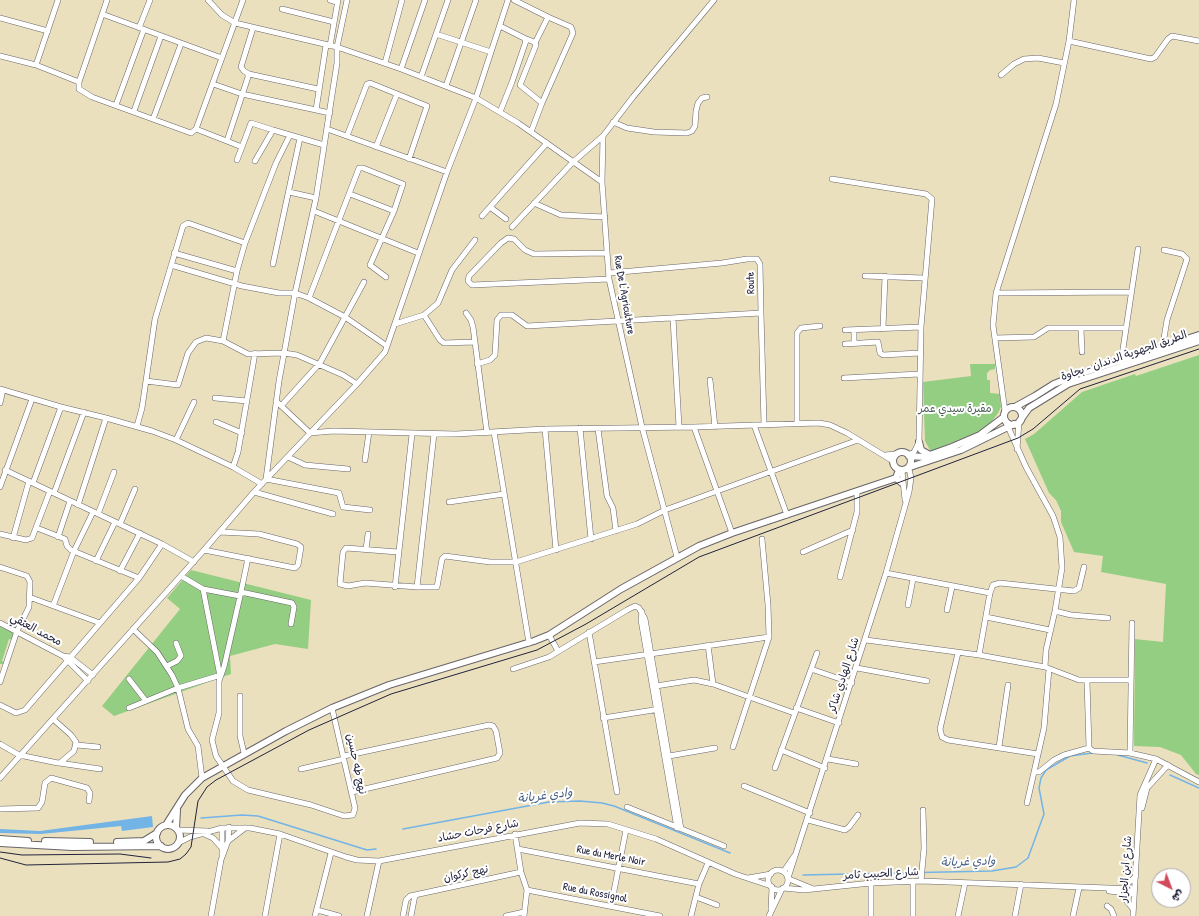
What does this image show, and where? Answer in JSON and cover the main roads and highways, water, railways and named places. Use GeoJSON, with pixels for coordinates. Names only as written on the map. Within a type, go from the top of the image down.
{"type":"FeatureCollection","features":[{"type":"Feature","properties":{"kind":"main road","name":"الطريق الجهوية الدندان - بجاوة"},"geometry":{"type":"LineString","coordinates":[[910,468],[961,450],[1017,423],[1030,408],[1068,384],[1165,347],[1199,336]]}},
{"type":"Feature","properties":{"kind":"main road","name":"الطريق الجهوية الدندان - بجاوة"},"geometry":{"type":"LineString","coordinates":[[1013,407],[1054,384],[1079,374],[1121,364],[1199,341]]}},
{"type":"Feature","properties":{"kind":"main road"},"geometry":{"type":"LineString","coordinates":[[884,482],[893,472],[893,463],[896,454],[904,452],[909,455],[924,457],[980,436],[1005,416],[1013,407],[1019,409],[1022,414],[1017,423],[1008,423],[1005,416]]}},
{"type":"Feature","properties":{"kind":"main road"},"geometry":{"type":"LineString","coordinates":[[919,442],[921,450],[930,455]]}},
{"type":"Feature","properties":{"kind":"main road"},"geometry":{"type":"LineString","coordinates":[[0,839],[120,842],[144,841],[166,825],[177,810],[185,794],[202,778],[244,753],[332,708],[389,685],[529,643],[549,635],[621,589],[677,557],[732,533],[896,478],[900,471],[910,468],[912,462],[909,455]]}},
{"type":"Feature","properties":{"kind":"main road"},"geometry":{"type":"LineString","coordinates":[[893,463],[900,471]]}},
{"type":"Feature","properties":{"kind":"main road"},"geometry":{"type":"LineString","coordinates":[[896,478],[902,483]]}},
{"type":"Feature","properties":{"kind":"main road"},"geometry":{"type":"LineString","coordinates":[[0,844],[161,846],[172,848],[178,842],[180,836],[177,829],[177,810]]}},
{"type":"Feature","properties":{"kind":"main road"},"geometry":{"type":"LineString","coordinates":[[166,825],[177,829]]}},
{"type":"Feature","properties":{"kind":"main road"},"geometry":{"type":"LineString","coordinates":[[157,833],[157,840],[161,846]]}},
{"type":"Feature","properties":{"kind":"water"},"geometry":{"type":"Polygon","coordinates":[[[152,816],[153,827],[122,831],[121,826],[41,834],[0,833],[0,829],[40,831],[152,816]]]}},
{"type":"Feature","properties":{"kind":"waterway","name":"وادي غريانة"},"geometry":{"type":"LineString","coordinates":[[803,875],[992,871],[1016,867],[1028,858],[1044,814],[1039,788],[1041,778],[1046,770],[1070,756],[1092,753]]}},
{"type":"Feature","properties":{"kind":"waterway","name":"وادي غريانة"},"geometry":{"type":"LineString","coordinates":[[1118,755],[1147,763]]}},
{"type":"Feature","properties":{"kind":"waterway"},"geometry":{"type":"LineString","coordinates":[[1170,775],[1199,788]]}},
{"type":"Feature","properties":{"kind":"waterway","name":"وادي غريانة"},"geometry":{"type":"LineString","coordinates":[[403,829],[549,802],[580,801],[602,803],[614,806],[730,853]]}},
{"type":"Feature","properties":{"kind":"waterway"},"geometry":{"type":"LineString","coordinates":[[201,818],[242,815],[258,816],[367,850],[376,849]]}},
{"type":"Feature","properties":{"kind":"tram line"},"geometry":{"type":"LineString","coordinates":[[0,858],[26,865],[168,862],[180,859],[191,847],[198,801],[207,787],[216,780],[309,730],[391,694],[537,650],[586,624],[699,557],[1018,438],[1033,429],[1080,389],[1199,349]]}},
{"type":"Feature","properties":{"kind":"tram line"},"geometry":{"type":"LineString","coordinates":[[0,852],[22,855],[120,854],[151,858]]}},
{"type":"Feature","properties":{"kind":"park label","name":"مقبرة سيدي عمر"},"geometry":{"type":"Point","coordinates":[955,409]}}]}
